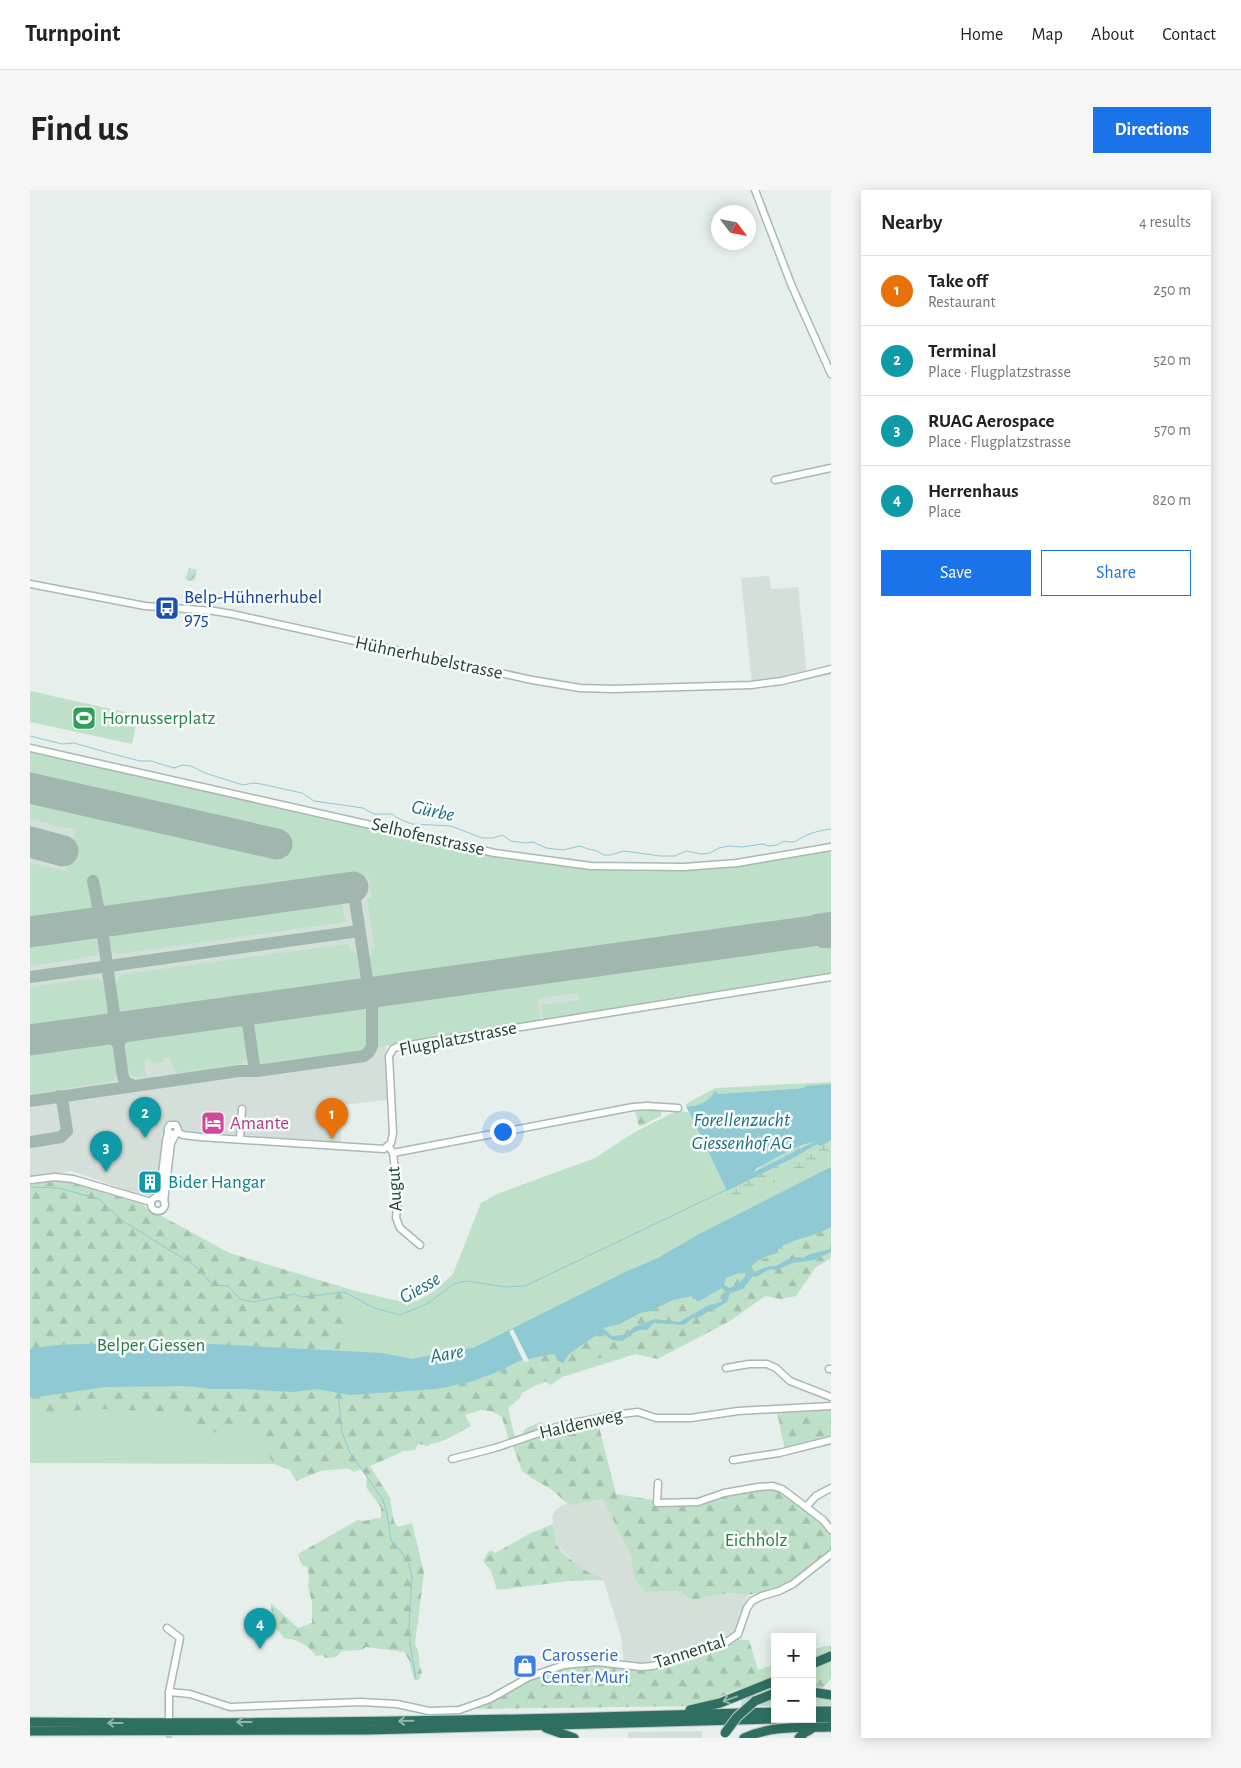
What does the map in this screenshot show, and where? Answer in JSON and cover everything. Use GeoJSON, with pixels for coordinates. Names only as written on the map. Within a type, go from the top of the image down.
{"type":"FeatureCollection","features":[{"type":"Feature","properties":{"kind":"highway"},"geometry":{"type":"LineString","coordinates":[[816,1662],[831,1656]]}},
{"type":"Feature","properties":{"kind":"highway"},"geometry":{"type":"LineString","coordinates":[[648,1716],[666,1711],[696,1709],[713,1705],[771,1683]]}},
{"type":"Feature","properties":{"kind":"highway"},"geometry":{"type":"LineString","coordinates":[[816,1693],[831,1695]]}},
{"type":"Feature","properties":{"kind":"highway"},"geometry":{"type":"LineString","coordinates":[[724,1736],[737,1717],[755,1701],[771,1695]]}},
{"type":"Feature","properties":{"kind":"highway"},"geometry":{"type":"LineString","coordinates":[[816,1711],[831,1711]]}},
{"type":"Feature","properties":{"kind":"highway"},"geometry":{"type":"LineString","coordinates":[[30,1722],[283,1722],[771,1712]]}},
{"type":"Feature","properties":{"kind":"highway"},"geometry":{"type":"LineString","coordinates":[[816,1718],[831,1718]]}},
{"type":"Feature","properties":{"kind":"highway"},"geometry":{"type":"LineString","coordinates":[[30,1731],[293,1731],[771,1719]]}},
{"type":"Feature","properties":{"kind":"highway"},"geometry":{"type":"LineString","coordinates":[[536,1726],[574,1738]]}},
{"type":"Feature","properties":{"kind":"highway"},"geometry":{"type":"LineString","coordinates":[[744,1738],[770,1730],[831,1727]]}},
{"type":"Feature","properties":{"kind":"highway"},"geometry":{"type":"LineString","coordinates":[[799,1738],[814,1728]]}},
{"type":"Feature","properties":{"kind":"street"},"geometry":{"type":"LineString","coordinates":[[755,190],[791,284],[831,374]]}},
{"type":"Feature","properties":{"kind":"street"},"geometry":{"type":"LineString","coordinates":[[775,480],[831,468]]}},
{"type":"Feature","properties":{"kind":"street","name":"Hühnerhubelstrasse"},"geometry":{"type":"LineString","coordinates":[[30,584],[145,606],[232,614],[532,680],[580,688],[629,690],[751,685],[782,681],[831,669]]}},
{"type":"Feature","properties":{"kind":"street","name":"Selhofenstrasse"},"geometry":{"type":"LineString","coordinates":[[30,748],[495,853],[566,863],[591,866],[684,867],[737,863],[831,847]]}},
{"type":"Feature","properties":{"kind":"street","name":"Flugplatzstrasse"},"geometry":{"type":"LineString","coordinates":[[389,1147],[393,1133],[388,1059],[390,1052],[397,1047],[831,977]]}},
{"type":"Feature","properties":{"kind":"street"},"geometry":{"type":"LineString","coordinates":[[173,1133],[200,1138],[378,1150],[389,1147],[393,1153],[632,1107],[678,1108]]}},
{"type":"Feature","properties":{"kind":"street"},"geometry":{"type":"LineString","coordinates":[[240,1140],[242,1109]]}},
{"type":"Feature","properties":{"kind":"street"},"geometry":{"type":"LineString","coordinates":[[173,1133],[164,1208],[157,1211],[152,1207],[160,1191],[166,1142],[173,1133]]}},
{"type":"Feature","properties":{"kind":"street","name":"Augut"},"geometry":{"type":"LineString","coordinates":[[393,1153],[398,1196],[396,1218],[400,1228],[420,1244]]}},
{"type":"Feature","properties":{"kind":"street"},"geometry":{"type":"LineString","coordinates":[[30,1180],[55,1176],[74,1179],[154,1200],[161,1198],[164,1202]]}},
{"type":"Feature","properties":{"kind":"street"},"geometry":{"type":"LineString","coordinates":[[726,1368],[749,1364],[772,1365],[790,1381],[831,1397]]}},
{"type":"Feature","properties":{"kind":"street","name":"Haldenweg"},"geometry":{"type":"LineString","coordinates":[[452,1459],[495,1448],[563,1425],[621,1414],[638,1412],[656,1418],[691,1418],[738,1411],[831,1406]]}},
{"type":"Feature","properties":{"kind":"street"},"geometry":{"type":"LineString","coordinates":[[733,1460],[779,1453],[831,1440]]}},
{"type":"Feature","properties":{"kind":"street"},"geometry":{"type":"LineString","coordinates":[[658,1483],[658,1503],[698,1502],[726,1492],[771,1486],[782,1489],[823,1520],[831,1530]]}},
{"type":"Feature","properties":{"kind":"street"},"geometry":{"type":"LineString","coordinates":[[806,1507],[816,1496],[831,1488]]}},
{"type":"Feature","properties":{"kind":"street","name":"Tannental"},"geometry":{"type":"LineString","coordinates":[[169,1692],[194,1695],[230,1707],[370,1702],[397,1704],[429,1711],[459,1710],[494,1697],[529,1677],[570,1664],[597,1662],[642,1667],[652,1666],[728,1641],[738,1634],[747,1608],[752,1601],[794,1584],[831,1554]]}},
{"type":"Feature","properties":{"kind":"street"},"geometry":{"type":"LineString","coordinates":[[168,1628],[180,1638],[169,1692],[170,1718]]}},
{"type":"Feature","properties":{"kind":"shaded area"},"geometry":{"type":"Polygon","coordinates":[[[769,576],[771,589],[798,587],[807,675],[752,685],[741,578],[769,576]]]}},
{"type":"Feature","properties":{"kind":"shaded area"},"geometry":{"type":"Polygon","coordinates":[[[30,751],[498,858],[581,867],[737,865],[831,849],[831,975],[386,1046],[387,1100],[342,1105],[341,1142],[245,1135],[169,1133],[157,1197],[129,1191],[72,1171],[30,1178],[30,751]]]}},
{"type":"Feature","properties":{"kind":"shaded area"},"geometry":{"type":"Polygon","coordinates":[[[603,1499],[631,1556],[634,1579],[645,1592],[679,1591],[691,1600],[730,1593],[748,1595],[735,1634],[695,1646],[689,1651],[658,1663],[624,1663],[621,1636],[603,1578],[597,1578],[575,1563],[557,1545],[552,1517],[555,1510],[563,1505],[603,1499]]]}},
{"type":"Feature","properties":{"kind":"shaded area"},"geometry":{"type":"Polygon","coordinates":[[[702,1731],[702,1738],[628,1738],[628,1732],[702,1731]]]}},
{"type":"Feature","properties":{"kind":"green space"},"geometry":{"type":"Polygon","coordinates":[[[189,568],[197,570],[194,580],[189,581],[185,579],[189,568]]]}},
{"type":"Feature","properties":{"kind":"green space","name":"Hornusserplatz"},"geometry":{"type":"Polygon","coordinates":[[[30,691],[138,715],[132,744],[30,722],[30,691]]]}},
{"type":"Feature","properties":{"kind":"green space"},"geometry":{"type":"Polygon","coordinates":[[[30,751],[498,858],[581,867],[737,865],[831,849],[831,913],[810,916],[803,922],[669,941],[668,935],[648,938],[643,944],[370,982],[369,962],[374,946],[367,898],[372,898],[369,877],[30,923],[30,863],[66,871],[75,830],[30,819],[30,802],[79,808],[283,854],[288,833],[30,776],[30,751]]]}},
{"type":"Feature","properties":{"kind":"green space"},"geometry":{"type":"Polygon","coordinates":[[[342,902],[345,922],[119,954],[112,950],[110,945],[111,937],[118,932],[342,902]]]}},
{"type":"Feature","properties":{"kind":"green space"},"geometry":{"type":"Polygon","coordinates":[[[92,936],[99,944],[99,951],[95,956],[30,966],[30,944],[92,936]]]}},
{"type":"Feature","properties":{"kind":"green space"},"geometry":{"type":"Polygon","coordinates":[[[808,943],[815,947],[831,945],[831,975],[544,1021],[541,1005],[579,1000],[578,993],[538,999],[540,1022],[377,1047],[376,1007],[377,1004],[383,1002],[638,966],[672,965],[672,962],[808,943]]]}},
{"type":"Feature","properties":{"kind":"green space"},"geometry":{"type":"Polygon","coordinates":[[[347,944],[356,953],[361,983],[120,1016],[116,987],[119,977],[123,974],[347,944]]]}},
{"type":"Feature","properties":{"kind":"green space"},"geometry":{"type":"Polygon","coordinates":[[[94,978],[99,979],[106,988],[108,1018],[30,1029],[30,987],[94,978]]]}},
{"type":"Feature","properties":{"kind":"green space"},"geometry":{"type":"Polygon","coordinates":[[[354,1005],[364,1008],[368,1017],[370,1036],[368,1048],[365,1052],[266,1067],[259,1062],[254,1028],[256,1022],[264,1018],[354,1005]]]}},
{"type":"Feature","properties":{"kind":"green space"},"geometry":{"type":"Polygon","coordinates":[[[232,1022],[239,1024],[245,1040],[246,1058],[240,1064],[177,1073],[173,1068],[170,1057],[163,1058],[163,1062],[152,1064],[151,1059],[144,1061],[146,1077],[134,1077],[128,1069],[125,1052],[130,1037],[232,1022]]]}},
{"type":"Feature","properties":{"kind":"green space"},"geometry":{"type":"Polygon","coordinates":[[[106,1041],[110,1044],[116,1060],[114,1081],[30,1094],[30,1051],[106,1041]]]}},
{"type":"Feature","properties":{"kind":"green space"},"geometry":{"type":"Polygon","coordinates":[[[831,1082],[831,1084],[804,1088],[718,1094],[715,1092],[702,1103],[686,1106],[686,1104],[715,1088],[831,1082]]]}},
{"type":"Feature","properties":{"kind":"green space"},"geometry":{"type":"Polygon","coordinates":[[[634,1108],[658,1108],[661,1110],[661,1116],[639,1127],[634,1108]]]}},
{"type":"Feature","properties":{"kind":"green space","name":"Belper Giessen"},"geometry":{"type":"Polygon","coordinates":[[[678,1110],[689,1113],[725,1187],[831,1133],[831,1258],[815,1268],[796,1296],[765,1296],[713,1330],[657,1359],[636,1354],[517,1391],[454,1420],[428,1446],[418,1444],[415,1450],[403,1451],[380,1462],[362,1467],[321,1471],[296,1481],[290,1470],[274,1464],[30,1463],[30,1185],[74,1182],[160,1215],[229,1253],[352,1290],[407,1303],[417,1301],[436,1290],[453,1274],[481,1203],[497,1194],[595,1158],[635,1132],[678,1110]]]}},
{"type":"Feature","properties":{"kind":"green space"},"geometry":{"type":"Polygon","coordinates":[[[831,1140],[831,1154],[801,1169],[785,1172],[775,1182],[733,1204],[727,1191],[795,1157],[817,1143],[821,1146],[831,1140]]]}},
{"type":"Feature","properties":{"kind":"green space"},"geometry":{"type":"Polygon","coordinates":[[[814,1141],[814,1143],[753,1173],[792,1150],[814,1141]]]}},
{"type":"Feature","properties":{"kind":"green space"},"geometry":{"type":"Polygon","coordinates":[[[53,1179],[74,1182],[144,1205],[151,1213],[160,1215],[157,1225],[159,1228],[162,1226],[161,1216],[229,1253],[352,1290],[339,1351],[212,1344],[184,1347],[72,1344],[30,1349],[30,1182],[53,1179]]]}},
{"type":"Feature","properties":{"kind":"green space"},"geometry":{"type":"Polygon","coordinates":[[[831,1228],[831,1258],[815,1268],[796,1296],[781,1299],[765,1296],[730,1321],[657,1359],[636,1354],[581,1360],[560,1368],[561,1378],[551,1385],[540,1378],[535,1381],[534,1386],[522,1393],[520,1398],[508,1408],[515,1438],[509,1441],[502,1417],[491,1411],[481,1410],[465,1415],[471,1426],[452,1436],[432,1444],[418,1444],[415,1450],[403,1451],[370,1466],[390,1498],[394,1522],[398,1527],[412,1523],[424,1573],[415,1644],[422,1672],[419,1680],[414,1680],[409,1660],[404,1652],[366,1647],[362,1650],[342,1651],[336,1657],[316,1656],[308,1647],[295,1640],[284,1638],[272,1623],[271,1603],[298,1628],[312,1623],[312,1602],[308,1587],[309,1576],[307,1567],[302,1565],[298,1554],[358,1520],[364,1521],[381,1518],[381,1508],[366,1487],[367,1478],[361,1469],[354,1472],[343,1465],[332,1465],[296,1481],[290,1470],[274,1464],[270,1458],[271,1448],[258,1438],[257,1429],[247,1426],[234,1426],[224,1431],[210,1433],[193,1428],[193,1418],[187,1413],[104,1409],[30,1413],[30,1398],[105,1387],[190,1386],[209,1389],[292,1392],[317,1389],[350,1395],[437,1389],[470,1382],[500,1371],[519,1361],[552,1354],[555,1355],[556,1359],[569,1354],[603,1328],[620,1324],[640,1313],[650,1311],[673,1300],[692,1296],[707,1297],[724,1285],[726,1278],[749,1269],[760,1260],[775,1256],[775,1247],[801,1240],[831,1228]]]}},
{"type":"Feature","properties":{"kind":"green space"},"geometry":{"type":"Polygon","coordinates":[[[831,1409],[831,1440],[785,1450],[777,1412],[831,1409]]]}},
{"type":"Feature","properties":{"kind":"green space","name":"Eichholz"},"geometry":{"type":"Polygon","coordinates":[[[597,1419],[616,1494],[665,1502],[687,1501],[773,1487],[805,1507],[831,1531],[831,1552],[799,1578],[774,1590],[748,1595],[730,1593],[691,1600],[679,1591],[645,1592],[634,1579],[631,1556],[603,1499],[569,1505],[551,1489],[522,1471],[512,1443],[525,1437],[523,1432],[526,1428],[540,1422],[547,1428],[597,1419]]]}},
{"type":"Feature","properties":{"kind":"green space"},"geometry":{"type":"Polygon","coordinates":[[[553,1524],[556,1543],[560,1549],[578,1565],[592,1574],[603,1578],[603,1580],[569,1581],[497,1590],[491,1571],[483,1561],[488,1552],[492,1550],[494,1553],[497,1552],[531,1533],[553,1524]]]}},
{"type":"Feature","properties":{"kind":"green space"},"geometry":{"type":"Polygon","coordinates":[[[735,1634],[736,1639],[749,1640],[758,1670],[771,1665],[771,1706],[741,1705],[742,1688],[697,1706],[476,1709],[525,1681],[556,1669],[624,1663],[658,1663],[689,1651],[695,1646],[735,1634]]]}},
{"type":"Feature","properties":{"kind":"green space"},"geometry":{"type":"Polygon","coordinates":[[[831,1646],[831,1679],[817,1697],[831,1699],[831,1705],[816,1705],[816,1649],[831,1646]]]}},
{"type":"Feature","properties":{"kind":"water","name":"Forellenzucht Giessenhof AG"},"geometry":{"type":"Polygon","coordinates":[[[831,1084],[831,1140],[821,1146],[817,1144],[727,1191],[686,1106],[702,1103],[710,1098],[715,1091],[718,1094],[804,1088],[805,1086],[831,1084]],[[814,1142],[785,1153],[757,1168],[754,1172],[814,1142]]]}},
{"type":"Feature","properties":{"kind":"water","name":"Aare"},"geometry":{"type":"Polygon","coordinates":[[[831,1167],[831,1227],[778,1248],[778,1253],[757,1261],[749,1271],[751,1273],[766,1267],[776,1266],[795,1257],[803,1258],[810,1254],[831,1249],[831,1252],[814,1260],[793,1263],[776,1270],[770,1269],[756,1277],[753,1276],[743,1289],[730,1293],[727,1302],[715,1309],[711,1309],[700,1317],[693,1318],[684,1325],[654,1323],[647,1330],[637,1331],[623,1341],[612,1340],[599,1333],[569,1354],[563,1363],[558,1361],[555,1355],[552,1354],[519,1361],[500,1371],[470,1382],[437,1389],[350,1395],[317,1389],[292,1392],[209,1389],[190,1386],[105,1387],[30,1398],[30,1349],[53,1346],[75,1344],[189,1346],[212,1344],[382,1353],[413,1359],[473,1348],[623,1273],[658,1258],[701,1233],[831,1167]],[[745,1273],[726,1278],[724,1285],[729,1288],[734,1286],[746,1275],[745,1273]],[[722,1288],[698,1302],[692,1296],[673,1300],[650,1311],[640,1313],[620,1324],[603,1328],[612,1336],[625,1335],[634,1327],[655,1319],[679,1322],[707,1306],[721,1302],[726,1292],[722,1288]]]}},
{"type":"Feature","properties":{"kind":"pier"},"geometry":{"type":"Polygon","coordinates":[[[513,1329],[529,1361],[524,1362],[509,1331],[513,1329]]]}},
{"type":"Feature","properties":{"kind":"waterway","name":"Gürbe"},"geometry":{"type":"LineString","coordinates":[[30,736],[62,744],[74,743],[174,768],[182,765],[191,766],[205,773],[243,785],[261,784],[302,793],[314,801],[363,808],[374,814],[392,814],[412,824],[451,826],[482,838],[493,838],[502,835],[511,841],[533,842],[546,848],[563,850],[580,846],[604,855],[624,851],[660,856],[675,856],[686,851],[701,854],[710,853],[719,848],[729,846],[742,847],[763,844],[769,846],[777,845],[784,841],[794,842],[810,834],[831,829]]}},
{"type":"Feature","properties":{"kind":"waterway","name":"Giesse"},"geometry":{"type":"LineString","coordinates":[[30,1187],[59,1188],[99,1199],[121,1220],[194,1265],[213,1285],[228,1286],[240,1299],[254,1302],[294,1294],[302,1297],[344,1292],[374,1308],[400,1315],[427,1304],[454,1284],[467,1281],[505,1287],[525,1286],[726,1190]]}},
{"type":"Feature","properties":{"kind":"waterway"},"geometry":{"type":"LineString","coordinates":[[338,1392],[342,1432],[349,1451],[383,1500],[391,1541],[400,1550],[409,1564],[412,1578],[409,1623],[410,1645],[416,1678]]}},
{"type":"Feature","properties":{"kind":"taxiway"},"geometry":{"type":"LineString","coordinates":[[93,881],[101,922],[123,1077],[126,1083],[132,1085]]}},
{"type":"Feature","properties":{"kind":"taxiway"},"geometry":{"type":"LineString","coordinates":[[353,887],[371,1006]]}},
{"type":"Feature","properties":{"kind":"taxiway"},"geometry":{"type":"LineString","coordinates":[[798,933],[816,920],[831,918]]}},
{"type":"Feature","properties":{"kind":"taxiway"},"geometry":{"type":"LineString","coordinates":[[30,977],[359,931]]}},
{"type":"Feature","properties":{"kind":"taxiway"},"geometry":{"type":"LineString","coordinates":[[809,932],[822,942],[831,942]]}},
{"type":"Feature","properties":{"kind":"taxiway"},"geometry":{"type":"LineString","coordinates":[[30,1101],[239,1071],[257,1071],[364,1056],[372,1046],[372,1000],[378,993],[391,990]]}},
{"type":"Feature","properties":{"kind":"taxiway"},"geometry":{"type":"LineString","coordinates":[[352,996],[364,997],[371,1006]]}},
{"type":"Feature","properties":{"kind":"taxiway"},"geometry":{"type":"LineString","coordinates":[[260,1008],[250,1014],[248,1024],[254,1065],[256,1069],[260,1070]]}},
{"type":"Feature","properties":{"kind":"taxiway"},"geometry":{"type":"LineString","coordinates":[[230,1012],[244,1017],[248,1024]]}},
{"type":"Feature","properties":{"kind":"taxiway"},"geometry":{"type":"LineString","coordinates":[[119,1044],[124,1032],[136,1025]]}},
{"type":"Feature","properties":{"kind":"taxiway"},"geometry":{"type":"LineString","coordinates":[[95,1031],[108,1033],[118,1044]]}},
{"type":"Feature","properties":{"kind":"taxiway"},"geometry":{"type":"LineString","coordinates":[[30,1142],[61,1137],[67,1131],[62,1099],[59,1096]]}},
{"type":"Feature","properties":{"kind":"runway"},"geometry":{"type":"LineString","coordinates":[[30,788],[277,844]]}},
{"type":"Feature","properties":{"kind":"runway"},"geometry":{"type":"LineString","coordinates":[[30,842],[63,851]]}},
{"type":"Feature","properties":{"kind":"runway"},"geometry":{"type":"LineString","coordinates":[[30,932],[353,887]]}},
{"type":"Feature","properties":{"kind":"runway"},"geometry":{"type":"LineString","coordinates":[[30,1040],[827,929]]}},
{"type":"Feature","properties":{"kind":"tunnel"},"geometry":{"type":"LineString","coordinates":[[169,1726],[169,1738]]}},
{"type":"Feature","properties":{"kind":"place","name":"Belp-Hühnerhubel 975"},"geometry":{"type":"Point","coordinates":[167,608]}},
{"type":"Feature","properties":{"kind":"place","name":"Hornusserplatz"},"geometry":{"type":"Point","coordinates":[84,718]}},
{"type":"Feature","properties":{"kind":"place","name":"Amante"},"geometry":{"type":"Point","coordinates":[213,1123]}},
{"type":"Feature","properties":{"kind":"place","name":"Terminal"},"geometry":{"type":"Point","coordinates":[145,1138]}},
{"type":"Feature","properties":{"kind":"place","name":"Take off"},"geometry":{"type":"Point","coordinates":[332,1139]}},
{"type":"Feature","properties":{"kind":"place","name":"RUAG Aerospace"},"geometry":{"type":"Point","coordinates":[106,1172]}},
{"type":"Feature","properties":{"kind":"place","name":"Bider Hangar"},"geometry":{"type":"Point","coordinates":[150,1182]}},
{"type":"Feature","properties":{"kind":"place","name":"Herrenhaus"},"geometry":{"type":"Point","coordinates":[260,1649]}},
{"type":"Feature","properties":{"kind":"place","name":"Carosserie Center Muri"},"geometry":{"type":"Point","coordinates":[525,1666]}}]}
